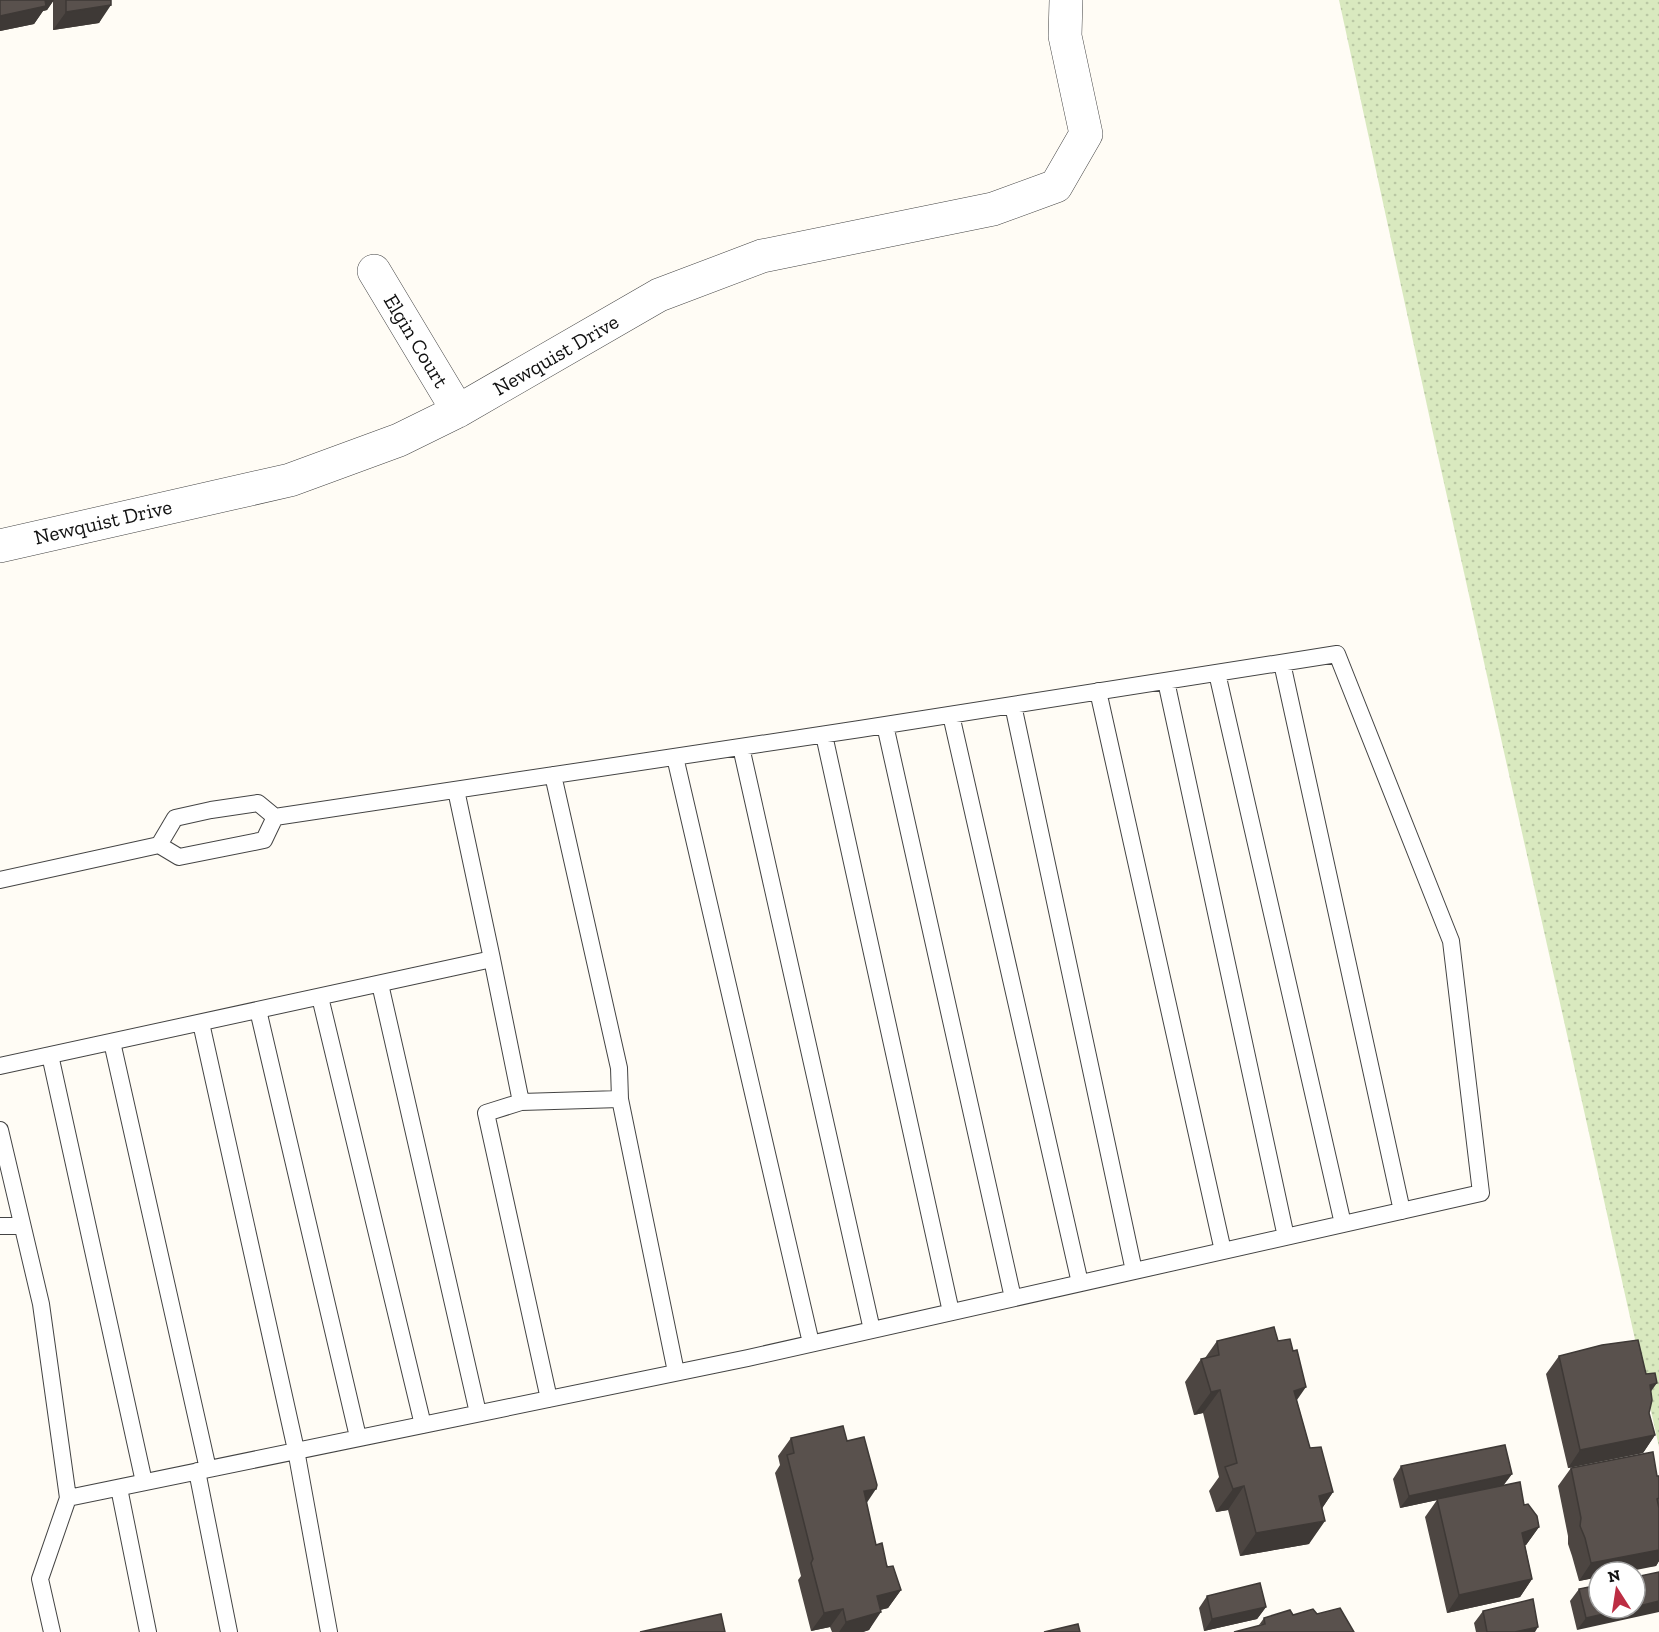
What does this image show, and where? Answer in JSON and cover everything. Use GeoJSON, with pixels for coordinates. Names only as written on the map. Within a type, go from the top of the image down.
{"type":"FeatureCollection","features":[{"type":"Feature","properties":{"kind":"street","name":"Newquist Drive"},"geometry":{"type":"LineString","coordinates":[[0,546],[290,480],[399,440],[458,411],[659,295],[762,256],[993,209],[1056,186],[1086,134],[1065,36],[1066,0]]}},
{"type":"Feature","properties":{"kind":"street","name":"Elgin Court"},"geometry":{"type":"LineString","coordinates":[[374,271],[458,411]]}},
{"type":"Feature","properties":{"kind":"lane"},"geometry":{"type":"LineString","coordinates":[[68,1498],[872,1330],[1481,1193],[1451,941],[1337,654],[675,758],[275,817],[258,803],[211,810],[175,818],[159,845]]}},
{"type":"Feature","properties":{"kind":"lane"},"geometry":{"type":"LineString","coordinates":[[1282,663],[1402,1211]]}},
{"type":"Feature","properties":{"kind":"lane"},"geometry":{"type":"LineString","coordinates":[[1217,673],[1343,1224]]}},
{"type":"Feature","properties":{"kind":"lane"},"geometry":{"type":"LineString","coordinates":[[1166,681],[1286,1237]]}},
{"type":"Feature","properties":{"kind":"lane"},"geometry":{"type":"LineString","coordinates":[[1098,691],[1223,1251]]}},
{"type":"Feature","properties":{"kind":"lane"},"geometry":{"type":"LineString","coordinates":[[1013,705],[1134,1271]]}},
{"type":"Feature","properties":{"kind":"lane"},"geometry":{"type":"LineString","coordinates":[[951,715],[1080,1283]]}},
{"type":"Feature","properties":{"kind":"lane"},"geometry":{"type":"LineString","coordinates":[[885,725],[1013,1298]]}},
{"type":"Feature","properties":{"kind":"lane"},"geometry":{"type":"LineString","coordinates":[[824,735],[951,1312]]}},
{"type":"Feature","properties":{"kind":"lane"},"geometry":{"type":"LineString","coordinates":[[741,747],[872,1330]]}},
{"type":"Feature","properties":{"kind":"lane"},"geometry":{"type":"LineString","coordinates":[[675,758],[811,1343]]}},
{"type":"Feature","properties":{"kind":"lane"},"geometry":{"type":"LineString","coordinates":[[553,775],[619,1068],[621,1099],[676,1372]]}},
{"type":"Feature","properties":{"kind":"lane"},"geometry":{"type":"LineString","coordinates":[[456,790],[521,1102]]}},
{"type":"Feature","properties":{"kind":"lane"},"geometry":{"type":"LineString","coordinates":[[0,880],[159,845],[179,857],[264,840],[275,817]]}},
{"type":"Feature","properties":{"kind":"lane"},"geometry":{"type":"LineString","coordinates":[[0,1066],[492,959]]}},
{"type":"Feature","properties":{"kind":"lane"},"geometry":{"type":"LineString","coordinates":[[380,984],[478,1413]]}},
{"type":"Feature","properties":{"kind":"lane"},"geometry":{"type":"LineString","coordinates":[[320,997],[423,1425]]}},
{"type":"Feature","properties":{"kind":"lane"},"geometry":{"type":"LineString","coordinates":[[258,1010],[358,1437]]}},
{"type":"Feature","properties":{"kind":"lane"},"geometry":{"type":"LineString","coordinates":[[201,1023],[296,1450],[329,1632]]}},
{"type":"Feature","properties":{"kind":"lane"},"geometry":{"type":"LineString","coordinates":[[112,1042],[202,1470],[229,1632]]}},
{"type":"Feature","properties":{"kind":"lane"},"geometry":{"type":"LineString","coordinates":[[50,1055],[144,1482]]}},
{"type":"Feature","properties":{"kind":"lane"},"geometry":{"type":"LineString","coordinates":[[549,1399],[486,1113],[521,1102],[621,1099]]}},
{"type":"Feature","properties":{"kind":"lane"},"geometry":{"type":"LineString","coordinates":[[0,1130],[41,1304],[68,1498],[40,1579],[52,1632]]}},
{"type":"Feature","properties":{"kind":"lane"},"geometry":{"type":"LineString","coordinates":[[0,1226],[22,1226]]}},
{"type":"Feature","properties":{"kind":"lane"},"geometry":{"type":"LineString","coordinates":[[118,1488],[148,1632]]}},
{"type":"Feature","properties":{"kind":"green space"},"geometry":{"type":"Polygon","coordinates":[[[1339,0],[1659,0],[1659,1447],[1436,447],[1339,0]]]}},
{"type":"Feature","properties":{"kind":"building"},"geometry":{"type":"Polygon","coordinates":[[[0,0],[45,0],[46,6],[0,16],[0,0]]]}},
{"type":"Feature","properties":{"kind":"building"},"geometry":{"type":"Polygon","coordinates":[[[66,0],[111,0],[111,5],[66,12],[66,0]]]}},
{"type":"Feature","properties":{"kind":"building"},"geometry":{"type":"Polygon","coordinates":[[[1274,1327],[1278,1341],[1290,1339],[1293,1351],[1297,1350],[1306,1387],[1294,1391],[1310,1448],[1321,1447],[1333,1492],[1319,1496],[1325,1521],[1256,1533],[1244,1486],[1233,1489],[1225,1467],[1237,1463],[1220,1390],[1211,1392],[1201,1359],[1219,1355],[1217,1341],[1274,1327]]]}},
{"type":"Feature","properties":{"kind":"building"},"geometry":{"type":"Polygon","coordinates":[[[1638,1340],[1646,1374],[1655,1373],[1657,1383],[1650,1385],[1652,1400],[1649,1413],[1655,1435],[1580,1450],[1559,1356],[1602,1345],[1638,1340]]]}},
{"type":"Feature","properties":{"kind":"building"},"geometry":{"type":"Polygon","coordinates":[[[843,1426],[847,1441],[864,1437],[877,1485],[876,1489],[864,1491],[876,1545],[882,1543],[887,1567],[893,1566],[901,1590],[877,1596],[881,1612],[846,1622],[843,1609],[824,1613],[787,1455],[794,1453],[791,1438],[843,1426]]]}},
{"type":"Feature","properties":{"kind":"building"},"geometry":{"type":"Polygon","coordinates":[[[1505,1445],[1512,1474],[1409,1496],[1401,1466],[1505,1445]]]}},
{"type":"Feature","properties":{"kind":"building"},"geometry":{"type":"Polygon","coordinates":[[[1653,1452],[1657,1476],[1659,1476],[1659,1498],[1657,1499],[1659,1550],[1607,1560],[1590,1560],[1580,1526],[1581,1518],[1571,1468],[1653,1452]]]}},
{"type":"Feature","properties":{"kind":"building"},"geometry":{"type":"Polygon","coordinates":[[[1520,1482],[1524,1505],[1528,1504],[1537,1516],[1539,1527],[1522,1533],[1532,1579],[1459,1595],[1437,1499],[1520,1482]]]}},
{"type":"Feature","properties":{"kind":"building"},"geometry":{"type":"Polygon","coordinates":[[[1659,1572],[1659,1601],[1647,1604],[1647,1574],[1659,1572]]]}},
{"type":"Feature","properties":{"kind":"building"},"geometry":{"type":"Polygon","coordinates":[[[1260,1583],[1266,1607],[1212,1619],[1207,1596],[1260,1583]]]}},
{"type":"Feature","properties":{"kind":"building"},"geometry":{"type":"Polygon","coordinates":[[[1587,1587],[1587,1618],[1586,1618],[1579,1589],[1587,1587]]]}},
{"type":"Feature","properties":{"kind":"building"},"geometry":{"type":"Polygon","coordinates":[[[1533,1599],[1538,1627],[1515,1632],[1487,1632],[1483,1611],[1533,1599]]]}},
{"type":"Feature","properties":{"kind":"building"},"geometry":{"type":"Polygon","coordinates":[[[1340,1608],[1354,1632],[1234,1632],[1265,1624],[1264,1618],[1290,1610],[1293,1615],[1313,1609],[1317,1614],[1340,1608]]]}},
{"type":"Feature","properties":{"kind":"building"},"geometry":{"type":"Polygon","coordinates":[[[721,1614],[725,1632],[640,1632],[721,1614]]]}},
{"type":"Feature","properties":{"kind":"building"},"geometry":{"type":"Polygon","coordinates":[[[1078,1624],[1080,1632],[1044,1632],[1078,1624]]]}}]}
